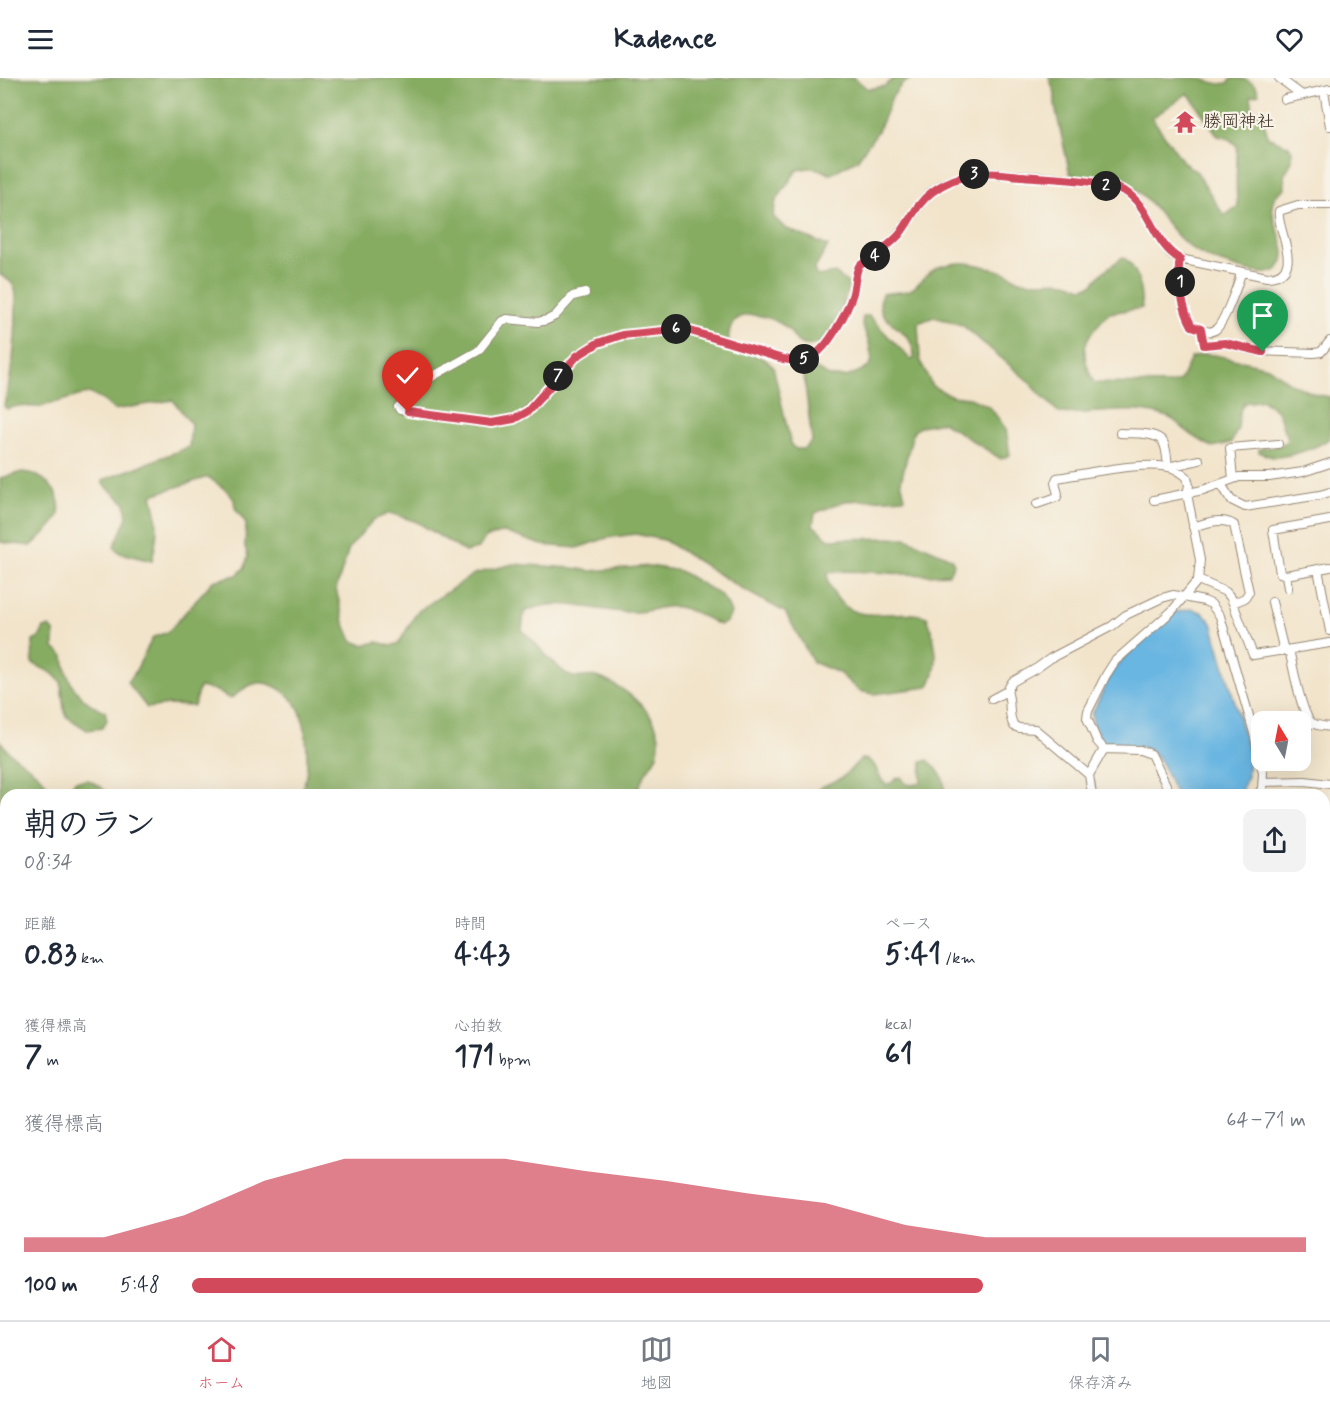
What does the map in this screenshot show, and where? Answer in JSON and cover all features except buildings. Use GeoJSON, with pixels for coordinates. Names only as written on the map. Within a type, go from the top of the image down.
{"type":"FeatureCollection","features":[{"type":"Feature","properties":{"kind":"street"},"geometry":{"type":"LineString","coordinates":[[1279,78],[1302,95]]}},
{"type":"Feature","properties":{"kind":"street"},"geometry":{"type":"LineString","coordinates":[[1285,99],[1327,90],[1330,126]]}},
{"type":"Feature","properties":{"kind":"street"},"geometry":{"type":"LineString","coordinates":[[585,293],[573,296],[555,316],[547,320],[538,322],[507,318],[502,321],[477,351],[421,383],[411,396],[399,404],[400,410],[492,423],[514,419],[528,411],[577,356],[598,343],[622,335],[684,329],[783,359],[793,361],[812,357],[830,339],[849,304],[859,266],[898,236],[924,198],[944,184],[968,175],[981,173],[1070,180],[1125,191],[1144,211],[1168,251],[1180,259],[1241,273],[1273,277],[1284,270],[1287,262],[1287,246],[1279,220],[1279,211],[1298,205],[1330,205]]}},
{"type":"Feature","properties":{"kind":"street"},"geometry":{"type":"LineString","coordinates":[[1180,259],[1178,268],[1186,315],[1192,326],[1209,332],[1217,328],[1235,293],[1241,273]]}},
{"type":"Feature","properties":{"kind":"street"},"geometry":{"type":"LineString","coordinates":[[1201,329],[1204,348],[1225,343],[1256,351],[1314,353],[1321,352],[1330,341]]}},
{"type":"Feature","properties":{"kind":"street"},"geometry":{"type":"LineString","coordinates":[[1120,433],[1151,435],[1161,439],[1164,443],[1168,467]]}},
{"type":"Feature","properties":{"kind":"street"},"geometry":{"type":"LineString","coordinates":[[1233,479],[1230,448],[1278,444]]}},
{"type":"Feature","properties":{"kind":"street"},"geometry":{"type":"LineString","coordinates":[[1037,504],[1057,497],[1055,483],[1057,478],[1114,469],[1168,467],[1199,460]]}},
{"type":"Feature","properties":{"kind":"street"},"geometry":{"type":"LineString","coordinates":[[1154,500],[1187,494],[1233,479],[1303,472],[1330,464]]}},
{"type":"Feature","properties":{"kind":"street"},"geometry":{"type":"LineString","coordinates":[[1168,467],[1180,471],[1187,477],[1189,485],[1187,494],[1200,560],[1198,580],[1172,610],[1115,661],[1088,711],[1087,718],[1104,750],[1146,751],[1155,760],[1168,789]]}},
{"type":"Feature","properties":{"kind":"street"},"geometry":{"type":"LineString","coordinates":[[1221,484],[1231,500],[1245,507],[1330,492]]}},
{"type":"Feature","properties":{"kind":"street"},"geometry":{"type":"LineString","coordinates":[[1330,520],[1273,530],[1280,573],[1286,575],[1330,567]]}},
{"type":"Feature","properties":{"kind":"street"},"geometry":{"type":"LineString","coordinates":[[1193,527],[1219,521],[1226,521],[1233,525],[1249,592],[1245,598],[1233,603]]}},
{"type":"Feature","properties":{"kind":"street"},"geometry":{"type":"LineString","coordinates":[[1318,569],[1330,631]]}},
{"type":"Feature","properties":{"kind":"street"},"geometry":{"type":"LineString","coordinates":[[1286,575],[1288,588]]}},
{"type":"Feature","properties":{"kind":"street"},"geometry":{"type":"LineString","coordinates":[[1198,580],[1226,592],[1233,603],[1253,655],[1330,643]]}},
{"type":"Feature","properties":{"kind":"street"},"geometry":{"type":"LineString","coordinates":[[992,699],[1007,691],[1012,682],[1051,658],[1112,626],[1126,615],[1167,596],[1204,601],[1211,604],[1220,616],[1254,733],[1263,782],[1262,789]]}},
{"type":"Feature","properties":{"kind":"street"},"geometry":{"type":"LineString","coordinates":[[1272,603],[1307,716],[1312,723],[1330,728]]}},
{"type":"Feature","properties":{"kind":"street"},"geometry":{"type":"LineString","coordinates":[[1007,691],[1014,726],[1035,729],[1089,775]]}},
{"type":"Feature","properties":{"kind":"street"},"geometry":{"type":"LineString","coordinates":[[1091,789],[1089,775],[1104,750]]}},
{"type":"Feature","properties":{"kind":"street"},"geometry":{"type":"LineString","coordinates":[[1263,782],[1305,781],[1330,784]]}},
{"type":"Feature","properties":{"kind":"green space"},"geometry":{"type":"Polygon","coordinates":[[[0,78],[854,78],[868,89],[885,86],[894,78],[913,78],[902,84],[892,97],[878,131],[857,160],[830,174],[814,168],[797,170],[776,201],[773,216],[785,228],[828,246],[814,270],[817,276],[835,273],[849,284],[838,317],[829,333],[817,344],[804,345],[776,321],[752,315],[738,318],[730,329],[729,350],[758,356],[773,366],[791,445],[796,449],[804,449],[812,441],[803,368],[809,365],[831,377],[847,377],[869,367],[872,360],[862,324],[863,316],[869,316],[911,360],[914,359],[913,347],[908,338],[882,313],[880,305],[882,294],[910,290],[935,269],[957,263],[981,266],[1028,282],[1057,281],[1082,288],[1092,285],[1103,272],[1123,257],[1136,273],[1142,308],[1109,313],[1093,330],[1085,353],[1094,383],[1169,384],[1180,381],[1191,358],[1204,354],[1268,367],[1290,383],[1315,394],[1330,397],[1330,438],[1311,448],[1287,455],[1273,457],[1259,452],[1259,449],[1281,445],[1287,441],[1278,412],[1263,400],[1244,403],[1239,413],[1238,428],[1231,443],[1212,447],[1173,419],[1143,411],[1059,413],[1026,379],[962,325],[934,317],[918,323],[920,360],[932,386],[952,396],[970,398],[990,407],[1006,429],[1010,455],[1001,459],[943,422],[921,426],[913,432],[901,481],[905,498],[845,501],[815,513],[813,525],[829,539],[906,538],[951,558],[954,564],[949,574],[828,572],[828,581],[834,594],[843,605],[853,611],[864,614],[902,613],[927,617],[936,652],[935,670],[928,687],[874,694],[859,691],[839,673],[813,662],[785,612],[744,590],[664,540],[635,534],[607,538],[577,548],[542,545],[504,532],[485,538],[478,549],[465,552],[417,522],[390,513],[373,520],[349,548],[336,589],[344,622],[352,641],[363,645],[378,642],[391,646],[399,643],[417,612],[474,574],[513,564],[591,571],[650,566],[680,571],[719,594],[731,613],[727,622],[720,625],[699,614],[673,606],[642,612],[622,612],[551,605],[524,612],[522,630],[561,670],[573,677],[593,677],[607,681],[631,696],[651,717],[657,729],[659,741],[657,754],[639,789],[301,789],[307,768],[305,732],[298,708],[282,691],[268,684],[254,684],[247,686],[230,699],[215,690],[199,687],[194,706],[169,705],[147,708],[127,682],[134,674],[153,637],[168,632],[213,581],[237,575],[245,567],[248,556],[245,547],[246,523],[235,508],[234,499],[208,477],[152,495],[157,528],[152,561],[120,553],[114,547],[127,517],[125,503],[103,484],[103,480],[189,447],[191,424],[173,400],[114,410],[104,401],[89,393],[39,407],[18,406],[7,409],[4,406],[13,358],[16,298],[13,285],[0,275],[0,78]]]}},
{"type":"Feature","properties":{"kind":"green space"},"geometry":{"type":"Polygon","coordinates":[[[1049,78],[1198,78],[1219,84],[1228,83],[1232,78],[1252,83],[1259,94],[1251,96],[1253,111],[1261,111],[1268,137],[1289,146],[1292,150],[1291,163],[1284,175],[1285,188],[1276,195],[1272,209],[1283,246],[1282,263],[1273,272],[1260,273],[1209,258],[1183,241],[1149,201],[1137,191],[1113,182],[1070,174],[1055,106],[1055,93],[1049,78]],[[1188,93],[1152,118],[1184,163],[1197,172],[1224,216],[1238,206],[1237,146],[1229,139],[1218,136],[1188,93]]]}},
{"type":"Feature","properties":{"kind":"green space"},"geometry":{"type":"Polygon","coordinates":[[[22,472],[37,476],[50,485],[58,498],[59,506],[58,518],[31,546],[0,542],[0,478],[22,472]]]}},
{"type":"Feature","properties":{"kind":"green space"},"geometry":{"type":"Polygon","coordinates":[[[49,627],[54,631],[54,648],[64,656],[67,674],[76,690],[88,702],[105,711],[107,720],[102,728],[87,730],[67,717],[61,682],[52,673],[32,663],[33,641],[39,638],[44,628],[49,627]]]}},
{"type":"Feature","properties":{"kind":"green space"},"geometry":{"type":"Polygon","coordinates":[[[0,741],[9,752],[38,774],[48,789],[0,789],[0,741]]]}},
{"type":"Feature","properties":{"kind":"green space"},"geometry":{"type":"Polygon","coordinates":[[[861,759],[874,765],[880,778],[887,785],[901,777],[906,784],[914,785],[921,782],[922,762],[928,760],[938,770],[945,787],[944,789],[820,789],[843,777],[861,759]]]}},
{"type":"Feature","properties":{"kind":"green space"},"geometry":{"type":"Polygon","coordinates":[[[88,780],[103,789],[69,789],[75,781],[88,780]]]}},
{"type":"Feature","properties":{"kind":"water"},"geometry":{"type":"Polygon","coordinates":[[[1193,609],[1203,613],[1212,623],[1248,749],[1248,773],[1242,789],[1173,789],[1163,767],[1153,753],[1137,747],[1106,745],[1101,741],[1093,723],[1092,714],[1112,672],[1123,659],[1176,612],[1193,609]]]}},
{"type":"Feature","properties":{"kind":"place","name":"勝岡神社"},"geometry":{"type":"Point","coordinates":[1185,122]}},
{"type":"Feature","properties":{"kind":"route"},"geometry":{"type":"LineString","coordinates":[[408,412],[492,423],[514,419],[528,411],[577,356],[598,343],[622,335],[684,329],[783,359],[793,361],[812,357],[830,339],[841,320],[853,293],[859,266],[898,236],[924,198],[944,184],[981,173],[1070,180],[1125,191],[1144,211],[1168,251],[1180,259],[1178,268],[1186,315],[1192,326],[1201,329],[1204,345],[1235,344],[1263,352]]}}]}
